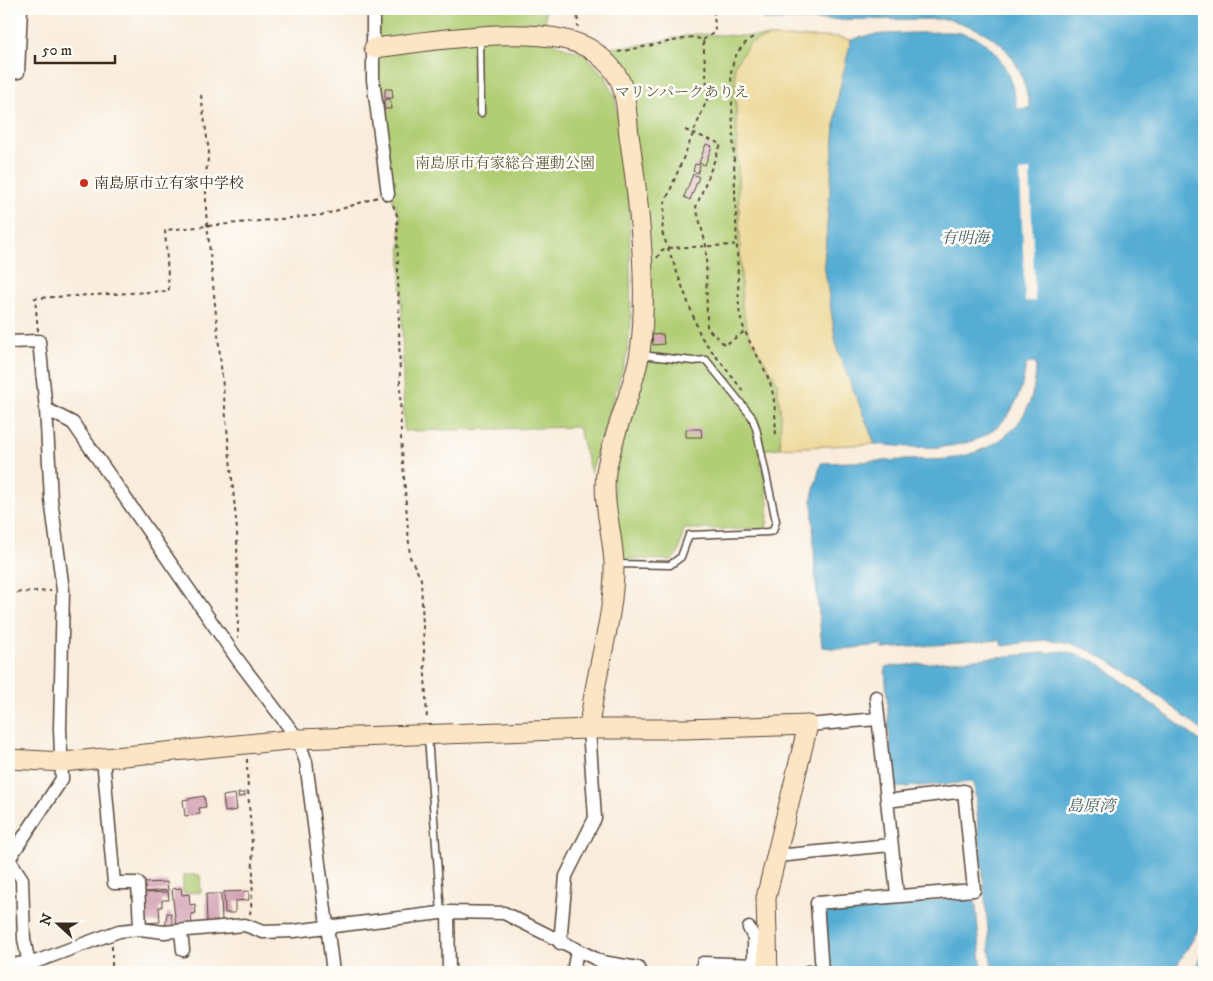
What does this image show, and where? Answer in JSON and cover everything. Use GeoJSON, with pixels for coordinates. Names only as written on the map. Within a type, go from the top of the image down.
{"type":"FeatureCollection","features":[{"type":"Feature","properties":{"kind":"street"},"geometry":{"type":"LineString","coordinates":[[9,73],[18,72],[21,9]]}},
{"type":"Feature","properties":{"kind":"street"},"geometry":{"type":"LineString","coordinates":[[373,9],[373,80],[388,194]]}},
{"type":"Feature","properties":{"kind":"street"},"geometry":{"type":"LineString","coordinates":[[374,48],[480,36],[552,36],[579,42],[596,52],[609,64],[620,81],[624,98],[637,187],[642,264],[642,332],[639,355],[606,475],[614,564],[611,598],[589,728],[595,818],[566,876],[560,943]]}},
{"type":"Feature","properties":{"kind":"street"},"geometry":{"type":"LineString","coordinates":[[9,342],[39,341],[46,409],[51,499],[63,590],[60,729],[63,762],[62,779],[9,859],[22,879],[24,939],[29,964]]}},
{"type":"Feature","properties":{"kind":"street"},"geometry":{"type":"LineString","coordinates":[[46,409],[73,423],[238,660],[298,738],[306,762],[334,972]]}},
{"type":"Feature","properties":{"kind":"street"},"geometry":{"type":"LineString","coordinates":[[876,697],[890,845],[897,894]]}},
{"type":"Feature","properties":{"kind":"street"},"geometry":{"type":"LineString","coordinates":[[9,759],[63,762],[298,738],[589,728],[684,729],[808,725],[877,719]]}},
{"type":"Feature","properties":{"kind":"street"},"geometry":{"type":"LineString","coordinates":[[759,970],[766,898],[808,725]]}},
{"type":"Feature","properties":{"kind":"street"},"geometry":{"type":"LineString","coordinates":[[103,758],[114,883],[138,883],[140,928]]}},
{"type":"Feature","properties":{"kind":"street"},"geometry":{"type":"LineString","coordinates":[[807,972],[822,972],[817,902],[897,894],[974,890],[964,791],[887,801]]}},
{"type":"Feature","properties":{"kind":"street"},"geometry":{"type":"LineString","coordinates":[[777,856],[890,845]]}},
{"type":"Feature","properties":{"kind":"street"},"geometry":{"type":"LineString","coordinates":[[444,913],[449,972]]}},
{"type":"Feature","properties":{"kind":"street"},"geometry":{"type":"LineString","coordinates":[[9,965],[29,964],[111,933],[140,928],[164,932],[245,925],[263,932],[399,920],[444,913],[504,913],[560,943],[602,962],[638,968],[640,972]]}},
{"type":"Feature","properties":{"kind":"street"},"geometry":{"type":"LineString","coordinates":[[749,928],[754,938],[759,970]]}},
{"type":"Feature","properties":{"kind":"street"},"geometry":{"type":"LineString","coordinates":[[181,931],[183,950]]}},
{"type":"Feature","properties":{"kind":"street"},"geometry":{"type":"LineString","coordinates":[[573,972],[576,956],[579,951]]}},
{"type":"Feature","properties":{"kind":"street"},"geometry":{"type":"LineString","coordinates":[[702,972],[703,963],[759,970]]}},
{"type":"Feature","properties":{"kind":"lane"},"geometry":{"type":"LineString","coordinates":[[480,36],[481,113]]}},
{"type":"Feature","properties":{"kind":"lane"},"geometry":{"type":"LineString","coordinates":[[614,564],[670,565],[681,557],[689,535],[768,532],[772,531],[776,521],[752,417],[706,360],[693,361],[639,355]]}},
{"type":"Feature","properties":{"kind":"lane"},"geometry":{"type":"LineString","coordinates":[[428,734],[444,913]]}},
{"type":"Feature","properties":{"kind":"path"},"geometry":{"type":"LineString","coordinates":[[577,9],[579,42]]}},
{"type":"Feature","properties":{"kind":"path"},"geometry":{"type":"LineString","coordinates":[[703,40],[715,32],[714,9]]}},
{"type":"Feature","properties":{"kind":"path"},"geometry":{"type":"LineString","coordinates":[[596,52],[630,51],[693,37],[703,40]]}},
{"type":"Feature","properties":{"kind":"path"},"geometry":{"type":"LineString","coordinates":[[753,37],[744,43],[732,60],[735,245],[739,309],[744,332],[768,378],[774,400],[776,436]]}},
{"type":"Feature","properties":{"kind":"path"},"geometry":{"type":"LineString","coordinates":[[703,40],[708,97],[695,134],[665,203],[662,232],[701,337],[748,397]]}},
{"type":"Feature","properties":{"kind":"path"},"geometry":{"type":"LineString","coordinates":[[200,95],[209,152],[206,173],[206,212],[236,530],[238,660]]}},
{"type":"Feature","properties":{"kind":"path"},"geometry":{"type":"LineString","coordinates":[[685,130],[721,144],[696,207],[706,245],[707,328],[725,345],[744,332]]}},
{"type":"Feature","properties":{"kind":"path"},"geometry":{"type":"LineString","coordinates":[[39,341],[35,298],[169,292],[165,230],[323,215],[388,194],[397,215],[401,437],[410,557],[421,579],[428,734]]}},
{"type":"Feature","properties":{"kind":"path"},"geometry":{"type":"LineString","coordinates":[[642,264],[654,262],[662,250],[668,248],[735,245]]}},
{"type":"Feature","properties":{"kind":"path"},"geometry":{"type":"LineString","coordinates":[[9,593],[63,590]]}},
{"type":"Feature","properties":{"kind":"path"},"geometry":{"type":"LineString","coordinates":[[245,925],[250,916],[253,897],[248,742]]}},
{"type":"Feature","properties":{"kind":"path"},"geometry":{"type":"LineString","coordinates":[[111,933],[112,972]]}},
{"type":"Feature","properties":{"kind":"green space","name":"南島原市有家総合運動公園"},"geometry":{"type":"Polygon","coordinates":[[[377,9],[545,9],[547,41],[584,54],[606,77],[615,97],[629,193],[631,323],[627,355],[591,473],[578,427],[404,431],[400,218],[390,193],[376,74],[377,9]]]}},
{"type":"Feature","properties":{"kind":"green space","name":"マリンパークありえ"},"geometry":{"type":"Polygon","coordinates":[[[696,34],[769,37],[750,43],[735,65],[735,80],[742,306],[765,362],[777,382],[781,416],[780,448],[758,450],[768,499],[766,529],[684,529],[678,554],[672,560],[621,559],[612,470],[640,373],[629,97],[600,48],[635,46],[696,34]]]}},
{"type":"Feature","properties":{"kind":"green space"},"geometry":{"type":"Polygon","coordinates":[[[183,875],[200,875],[201,892],[183,893],[183,875]]]}},
{"type":"Feature","properties":{"kind":"sand"},"geometry":{"type":"Polygon","coordinates":[[[769,37],[837,37],[851,40],[837,101],[824,264],[837,349],[875,444],[780,448],[781,416],[777,382],[749,335],[742,306],[735,65],[750,43],[769,37]]]}},
{"type":"Feature","properties":{"kind":"water","name":"有明海"},"geometry":{"type":"Polygon","coordinates":[[[754,9],[1204,9],[1204,732],[1134,678],[1096,654],[1077,645],[1052,640],[1002,646],[1000,640],[883,649],[882,645],[843,649],[822,647],[815,573],[812,497],[821,463],[946,459],[977,452],[993,445],[1017,425],[1025,412],[1035,381],[1036,363],[1026,364],[1019,393],[1008,415],[993,431],[974,440],[952,446],[902,447],[875,444],[837,349],[824,264],[837,101],[851,40],[866,36],[889,34],[946,32],[966,34],[988,45],[1003,64],[1012,86],[1017,109],[1030,108],[1026,89],[1014,60],[994,39],[966,25],[947,19],[764,20],[754,9]]]}},
{"type":"Feature","properties":{"kind":"water","name":"島原湾"},"geometry":{"type":"Polygon","coordinates":[[[1065,651],[1097,662],[1204,744],[1204,921],[1173,972],[992,972],[974,782],[893,788],[885,667],[1065,651]]]}},
{"type":"Feature","properties":{"kind":"water"},"geometry":{"type":"Polygon","coordinates":[[[975,896],[982,972],[830,972],[825,912],[975,896]]]}},
{"type":"Feature","properties":{"kind":"water"},"geometry":{"type":"Polygon","coordinates":[[[1204,953],[1204,972],[1192,972],[1204,953]]]}},
{"type":"Feature","properties":{"kind":"pier"},"geometry":{"type":"Polygon","coordinates":[[[1030,170],[1035,301],[1025,301],[1020,171],[1030,170]]]}},
{"type":"Feature","properties":{"kind":"building"},"geometry":{"type":"Polygon","coordinates":[[[385,89],[392,89],[393,98],[385,98],[385,89]]]}},
{"type":"Feature","properties":{"kind":"building"},"geometry":{"type":"Polygon","coordinates":[[[390,99],[391,109],[384,109],[384,100],[390,99]]]}},
{"type":"Feature","properties":{"kind":"building"},"geometry":{"type":"Polygon","coordinates":[[[706,144],[712,146],[705,165],[699,163],[706,144]]]}},
{"type":"Feature","properties":{"kind":"building"},"geometry":{"type":"Polygon","coordinates":[[[695,164],[700,165],[698,173],[693,171],[695,164]]]}},
{"type":"Feature","properties":{"kind":"building"},"geometry":{"type":"Polygon","coordinates":[[[693,174],[699,177],[690,200],[684,197],[693,174]]]}},
{"type":"Feature","properties":{"kind":"building"},"geometry":{"type":"Polygon","coordinates":[[[663,334],[664,344],[653,345],[652,335],[663,334]]]}},
{"type":"Feature","properties":{"kind":"building"},"geometry":{"type":"Polygon","coordinates":[[[686,429],[701,429],[702,437],[686,437],[686,429]]]}},
{"type":"Feature","properties":{"kind":"building"},"geometry":{"type":"Polygon","coordinates":[[[238,793],[245,793],[245,796],[238,797],[238,793]]]}},
{"type":"Feature","properties":{"kind":"building"},"geometry":{"type":"Polygon","coordinates":[[[235,794],[237,810],[225,812],[223,796],[235,794]]]}},
{"type":"Feature","properties":{"kind":"building"},"geometry":{"type":"Polygon","coordinates":[[[204,796],[206,807],[199,808],[200,814],[185,816],[183,800],[204,796]]]}},
{"type":"Feature","properties":{"kind":"building"},"geometry":{"type":"Polygon","coordinates":[[[167,882],[168,890],[144,892],[143,883],[167,882]]]}},
{"type":"Feature","properties":{"kind":"building"},"geometry":{"type":"Polygon","coordinates":[[[181,888],[182,895],[189,894],[190,905],[195,904],[196,913],[191,914],[192,925],[176,927],[172,889],[181,888]]]}},
{"type":"Feature","properties":{"kind":"building"},"geometry":{"type":"Polygon","coordinates":[[[249,891],[249,900],[235,901],[235,913],[225,913],[224,892],[249,891]]]}},
{"type":"Feature","properties":{"kind":"building"},"geometry":{"type":"Polygon","coordinates":[[[168,892],[169,900],[162,900],[162,907],[159,907],[160,922],[145,923],[144,893],[168,892]]]}},
{"type":"Feature","properties":{"kind":"building"},"geometry":{"type":"Polygon","coordinates":[[[206,894],[221,894],[222,923],[207,924],[206,894]]]}},
{"type":"Feature","properties":{"kind":"building"},"geometry":{"type":"Polygon","coordinates":[[[167,913],[171,913],[173,927],[165,928],[167,913]]]}},
{"type":"Feature","properties":{"kind":"place","name":"南島原市立有家中学校"},"geometry":{"type":"Point","coordinates":[84,183]}}]}
